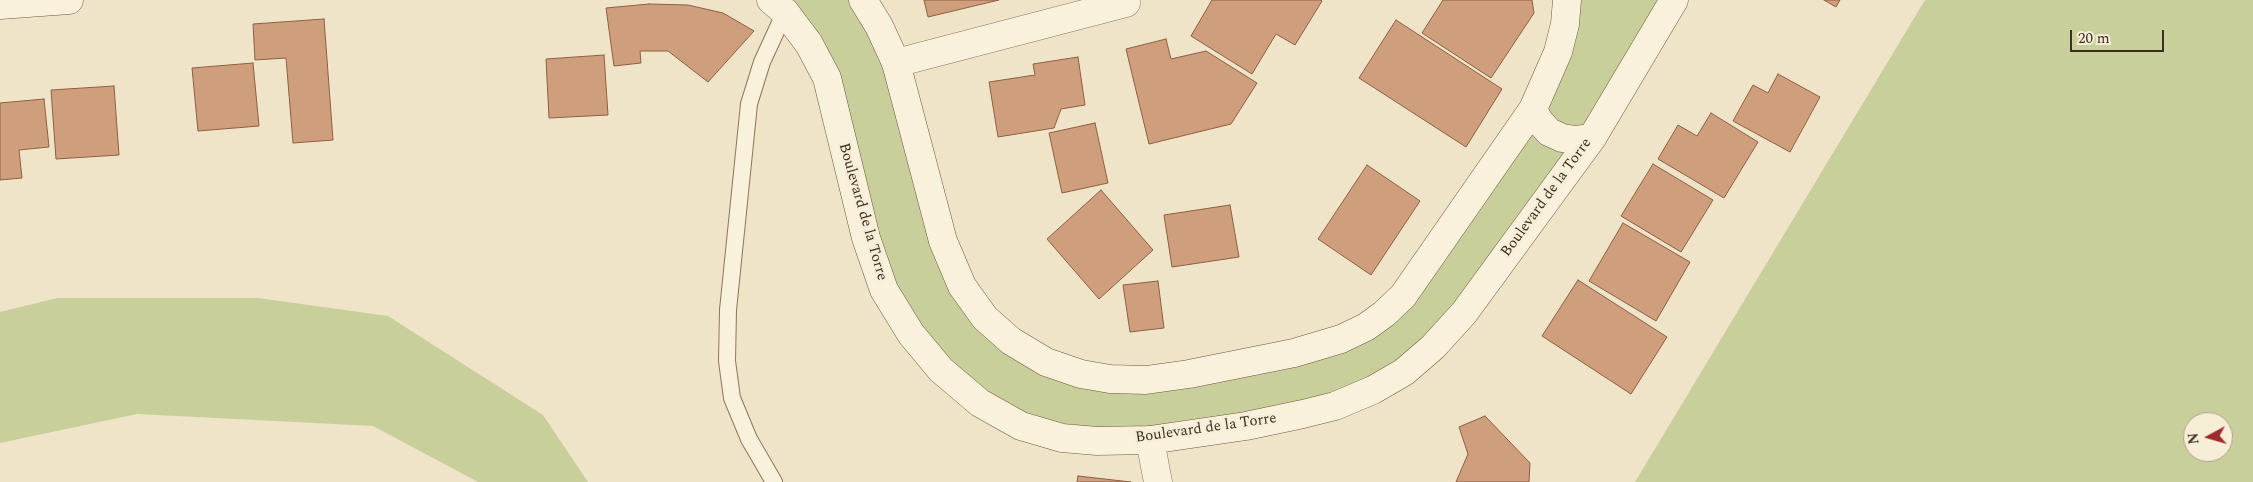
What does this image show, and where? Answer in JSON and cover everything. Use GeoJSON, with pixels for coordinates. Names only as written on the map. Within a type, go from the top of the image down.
{"type":"FeatureCollection","features":[{"type":"Feature","properties":{"kind":"street"},"geometry":{"type":"LineString","coordinates":[[0,5],[69,0]]}},
{"type":"Feature","properties":{"kind":"street"},"geometry":{"type":"LineString","coordinates":[[863,0],[879,26],[896,62],[943,241],[962,286],[985,318],[1011,341],[1046,362],[1081,374],[1110,379],[1146,380],[1189,374],[1294,353],[1341,339],[1366,327],[1384,314],[1403,296],[1533,109],[1558,52],[1567,0]]}},
{"type":"Feature","properties":{"kind":"street","name":"Boulevard de la Torre"},"geometry":{"type":"LineString","coordinates":[[778,6],[809,44],[827,78],[866,238],[884,290],[911,334],[941,370],[980,404],[1021,426],[1062,438],[1097,441],[1150,440],[1246,426],[1335,406],[1373,390],[1404,372],[1433,347],[1464,314],[1592,138],[1674,0]]}},
{"type":"Feature","properties":{"kind":"street"},"geometry":{"type":"LineString","coordinates":[[896,62],[1126,3]]}},
{"type":"Feature","properties":{"kind":"street"},"geometry":{"type":"LineString","coordinates":[[1533,109],[1539,122],[1549,132],[1562,138],[1576,140],[1592,138]]}},
{"type":"Feature","properties":{"kind":"street"},"geometry":{"type":"LineString","coordinates":[[1150,440],[1158,482]]}},
{"type":"Feature","properties":{"kind":"lane"},"geometry":{"type":"LineString","coordinates":[[774,482],[749,439],[732,398],[727,361],[728,310],[749,104],[778,6]]}},
{"type":"Feature","properties":{"kind":"green space"},"geometry":{"type":"Polygon","coordinates":[[[771,0],[863,0],[943,241],[985,318],[1110,379],[1366,327],[1533,109],[1567,0],[1674,0],[1482,287],[1373,390],[1150,440],[1021,426],[911,334],[827,78],[771,0]]]}},
{"type":"Feature","properties":{"kind":"green space"},"geometry":{"type":"Polygon","coordinates":[[[1925,0],[2253,0],[2253,482],[1635,482],[1925,0]]]}},
{"type":"Feature","properties":{"kind":"green space"},"geometry":{"type":"Polygon","coordinates":[[[57,298],[258,298],[388,316],[543,415],[588,482],[478,482],[373,426],[137,414],[0,443],[0,312],[57,298]]]}},
{"type":"Feature","properties":{"kind":"building"},"geometry":{"type":"Polygon","coordinates":[[[924,0],[999,0],[928,17],[924,0]]]}},
{"type":"Feature","properties":{"kind":"building"},"geometry":{"type":"Polygon","coordinates":[[[1212,0],[1322,1],[1295,45],[1276,34],[1252,74],[1191,36],[1212,0]]]}},
{"type":"Feature","properties":{"kind":"building"},"geometry":{"type":"Polygon","coordinates":[[[1443,0],[1532,0],[1534,13],[1491,78],[1422,33],[1443,0]]]}},
{"type":"Feature","properties":{"kind":"building"},"geometry":{"type":"Polygon","coordinates":[[[1824,0],[1840,0],[1836,7],[1824,0]]]}},
{"type":"Feature","properties":{"kind":"building"},"geometry":{"type":"Polygon","coordinates":[[[649,4],[688,5],[723,13],[754,31],[708,82],[668,51],[640,51],[641,63],[614,66],[606,8],[649,4]]]}},
{"type":"Feature","properties":{"kind":"building"},"geometry":{"type":"Polygon","coordinates":[[[324,19],[333,140],[293,143],[286,58],[255,60],[253,24],[324,19]]]}},
{"type":"Feature","properties":{"kind":"building"},"geometry":{"type":"Polygon","coordinates":[[[1396,20],[1502,89],[1466,147],[1359,78],[1396,20]]]}},
{"type":"Feature","properties":{"kind":"building"},"geometry":{"type":"Polygon","coordinates":[[[1166,39],[1171,59],[1206,51],[1257,83],[1231,124],[1149,144],[1126,49],[1166,39]]]}},
{"type":"Feature","properties":{"kind":"building"},"geometry":{"type":"Polygon","coordinates":[[[604,55],[608,115],[549,118],[546,59],[604,55]]]}},
{"type":"Feature","properties":{"kind":"building"},"geometry":{"type":"Polygon","coordinates":[[[1078,57],[1085,105],[1061,109],[1054,128],[998,137],[989,82],[1035,75],[1033,64],[1078,57]]]}},
{"type":"Feature","properties":{"kind":"building"},"geometry":{"type":"Polygon","coordinates":[[[253,63],[259,126],[198,131],[192,68],[253,63]]]}},
{"type":"Feature","properties":{"kind":"building"},"geometry":{"type":"Polygon","coordinates":[[[1778,74],[1820,97],[1790,152],[1733,121],[1753,85],[1768,93],[1778,74]]]}},
{"type":"Feature","properties":{"kind":"building"},"geometry":{"type":"Polygon","coordinates":[[[114,86],[119,155],[56,159],[51,90],[114,86]]]}},
{"type":"Feature","properties":{"kind":"building"},"geometry":{"type":"Polygon","coordinates":[[[44,99],[49,147],[19,150],[22,178],[0,180],[0,103],[44,99]]]}},
{"type":"Feature","properties":{"kind":"building"},"geometry":{"type":"Polygon","coordinates":[[[1711,113],[1758,142],[1724,198],[1658,159],[1678,125],[1697,136],[1711,113]]]}},
{"type":"Feature","properties":{"kind":"building"},"geometry":{"type":"Polygon","coordinates":[[[1095,123],[1108,183],[1062,193],[1049,133],[1095,123]]]}},
{"type":"Feature","properties":{"kind":"building"},"geometry":{"type":"Polygon","coordinates":[[[1653,164],[1713,200],[1681,252],[1621,216],[1653,164]]]}},
{"type":"Feature","properties":{"kind":"building"},"geometry":{"type":"Polygon","coordinates":[[[1367,165],[1420,201],[1371,275],[1318,239],[1367,165]]]}},
{"type":"Feature","properties":{"kind":"building"},"geometry":{"type":"Polygon","coordinates":[[[1101,190],[1153,250],[1099,299],[1047,239],[1101,190]]]}},
{"type":"Feature","properties":{"kind":"building"},"geometry":{"type":"Polygon","coordinates":[[[1230,205],[1239,257],[1172,267],[1164,215],[1230,205]]]}},
{"type":"Feature","properties":{"kind":"building"},"geometry":{"type":"Polygon","coordinates":[[[1623,223],[1690,262],[1656,321],[1589,281],[1623,223]]]}},
{"type":"Feature","properties":{"kind":"building"},"geometry":{"type":"Polygon","coordinates":[[[1578,280],[1667,337],[1631,394],[1542,336],[1578,280]]]}},
{"type":"Feature","properties":{"kind":"building"},"geometry":{"type":"Polygon","coordinates":[[[1158,281],[1164,328],[1130,332],[1123,285],[1158,281]]]}},
{"type":"Feature","properties":{"kind":"building"},"geometry":{"type":"Polygon","coordinates":[[[1485,416],[1530,463],[1529,482],[1456,482],[1468,454],[1459,427],[1485,416]]]}},
{"type":"Feature","properties":{"kind":"building"},"geometry":{"type":"Polygon","coordinates":[[[1078,476],[1131,482],[1077,482],[1078,476]]]}}]}
